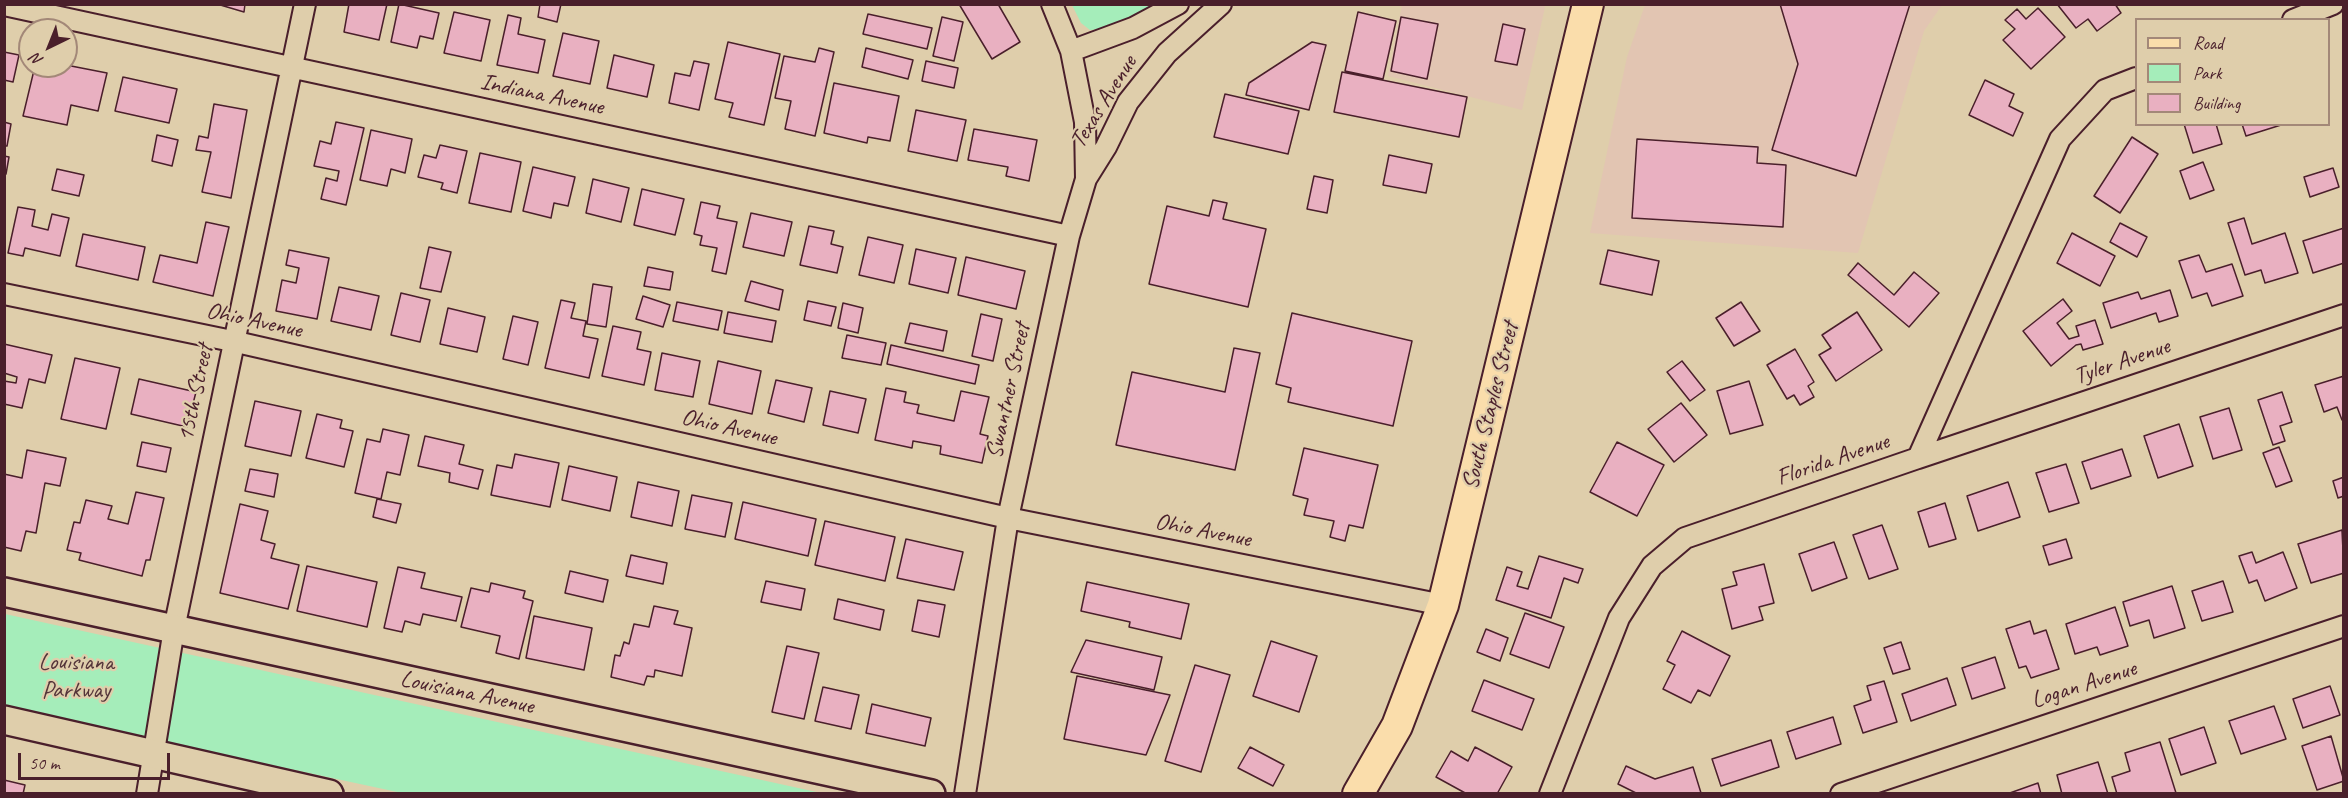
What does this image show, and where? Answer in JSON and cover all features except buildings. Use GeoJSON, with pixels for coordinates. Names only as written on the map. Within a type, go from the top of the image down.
{"type":"FeatureCollection","features":[{"type":"Feature","properties":{"kind":"main road","name":"South Staples Street"},"geometry":{"type":"LineString","coordinates":[[1358,794],[1398,726],[1443,605],[1588,4]]}},
{"type":"Feature","properties":{"kind":"main road","name":"Louisiana Avenue"},"geometry":{"type":"LineString","coordinates":[[4,591],[931,794]]}},
{"type":"Feature","properties":{"kind":"main road"},"geometry":{"type":"LineString","coordinates":[[4,720],[329,794]]}},
{"type":"Feature","properties":{"kind":"street","name":"15th Street"},"geometry":{"type":"LineString","coordinates":[[147,794],[174,629],[232,341],[304,4]]}},
{"type":"Feature","properties":{"kind":"street","name":"Swantner Street"},"geometry":{"type":"LineString","coordinates":[[964,794],[1008,518],[1069,236],[1086,179],[1085,122],[1071,51],[1052,4]]}},
{"type":"Feature","properties":{"kind":"street","name":"Texas Avenue"},"geometry":{"type":"LineString","coordinates":[[1071,51],[1133,28],[1178,4]]}},
{"type":"Feature","properties":{"kind":"street","name":"Texas Avenue"},"geometry":{"type":"LineString","coordinates":[[1086,179],[1106,147],[1128,102],[1167,53],[1221,4]]}},
{"type":"Feature","properties":{"kind":"street"},"geometry":{"type":"LineString","coordinates":[[2298,18],[2333,4]]}},
{"type":"Feature","properties":{"kind":"street","name":"Indiana Avenue"},"geometry":{"type":"LineString","coordinates":[[4,5],[1069,236]]}},
{"type":"Feature","properties":{"kind":"street","name":"Florida Avenue"},"geometry":{"type":"LineString","coordinates":[[1550,794],[1619,618],[1652,566],[1685,538],[1918,458],[2060,139],[2105,90],[2135,78]]}},
{"type":"Feature","properties":{"kind":"street","name":"Ohio Avenue"},"geometry":{"type":"LineString","coordinates":[[4,294],[232,341],[1008,518],[1443,605]]}},
{"type":"Feature","properties":{"kind":"street","name":"Tyler Avenue"},"geometry":{"type":"LineString","coordinates":[[1918,458],[2343,315]]}},
{"type":"Feature","properties":{"kind":"street","name":"Logan Avenue"},"geometry":{"type":"LineString","coordinates":[[1841,794],[2343,626]]}},
{"type":"Feature","properties":{"kind":"shaded area"},"geometry":{"type":"Polygon","coordinates":[[[1542,4],[1545,7],[1522,110],[1388,76],[1402,5],[1542,4]]]}},
{"type":"Feature","properties":{"kind":"shaded area"},"geometry":{"type":"Polygon","coordinates":[[[1645,5],[1942,5],[1924,31],[1858,253],[1590,233],[1627,57],[1645,5]]]}},
{"type":"Feature","properties":{"kind":"green space"},"geometry":{"type":"Polygon","coordinates":[[[1072,5],[1160,5],[1101,29],[1090,30],[1081,23],[1072,5]]]}},
{"type":"Feature","properties":{"kind":"green space","name":"Louisiana Parkway"},"geometry":{"type":"Polygon","coordinates":[[[5,614],[821,793],[402,793],[5,708],[5,614]]]}}]}
